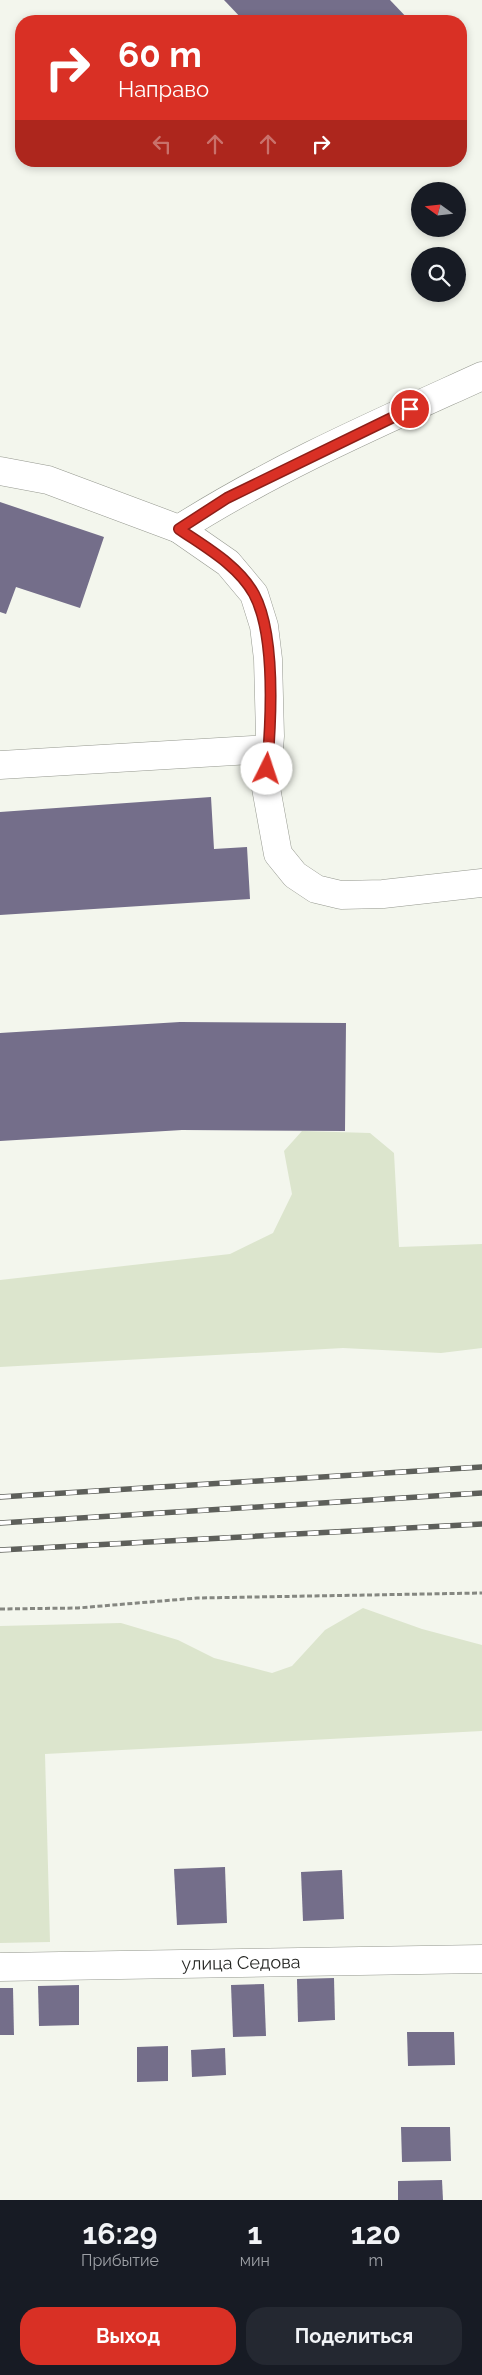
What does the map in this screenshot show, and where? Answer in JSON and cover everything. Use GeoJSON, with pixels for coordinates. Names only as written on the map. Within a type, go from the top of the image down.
{"type":"FeatureCollection","features":[{"type":"Feature","properties":{"kind":"street"},"geometry":{"type":"LineString","coordinates":[[179,529],[227,498],[482,376]]}},
{"type":"Feature","properties":{"kind":"street"},"geometry":{"type":"LineString","coordinates":[[0,471],[48,480],[179,529],[228,563],[254,594],[264,626],[268,659],[269,749],[266,788],[278,854],[295,875],[316,889],[340,895],[383,894],[482,883]]}},
{"type":"Feature","properties":{"kind":"street"},"geometry":{"type":"LineString","coordinates":[[0,765],[269,749]]}},
{"type":"Feature","properties":{"kind":"street","name":"улица Седова"},"geometry":{"type":"LineString","coordinates":[[0,1967],[482,1959]]}},
{"type":"Feature","properties":{"kind":"path"},"geometry":{"type":"LineString","coordinates":[[0,1609],[78,1608],[197,1598],[482,1593]]}},
{"type":"Feature","properties":{"kind":"green space"},"geometry":{"type":"Polygon","coordinates":[[[302,1131],[370,1133],[394,1153],[399,1247],[482,1244],[482,1348],[441,1353],[343,1348],[0,1367],[0,1280],[230,1254],[273,1233],[292,1194],[284,1151],[302,1131]]]}},
{"type":"Feature","properties":{"kind":"green space"},"geometry":{"type":"Polygon","coordinates":[[[363,1608],[422,1629],[482,1645],[482,1731],[45,1754],[50,1942],[0,1943],[0,1626],[121,1623],[178,1640],[214,1658],[272,1673],[292,1666],[325,1630],[363,1608]]]}},
{"type":"Feature","properties":{"kind":"building"},"geometry":{"type":"Polygon","coordinates":[[[224,0],[390,0],[404,15],[238,15],[224,0]]]}},
{"type":"Feature","properties":{"kind":"building"},"geometry":{"type":"Polygon","coordinates":[[[0,502],[104,537],[80,608],[16,587],[6,614],[0,612],[0,502]]]}},
{"type":"Feature","properties":{"kind":"building"},"geometry":{"type":"Polygon","coordinates":[[[211,797],[214,849],[247,847],[250,899],[0,915],[0,812],[211,797]]]}},
{"type":"Feature","properties":{"kind":"building"},"geometry":{"type":"Polygon","coordinates":[[[180,1022],[346,1023],[345,1131],[182,1130],[0,1141],[0,1033],[180,1022]]]}},
{"type":"Feature","properties":{"kind":"building"},"geometry":{"type":"Polygon","coordinates":[[[225,1867],[227,1923],[177,1925],[174,1869],[225,1867]]]}},
{"type":"Feature","properties":{"kind":"building"},"geometry":{"type":"Polygon","coordinates":[[[342,1870],[344,1919],[303,1921],[301,1872],[342,1870]]]}},
{"type":"Feature","properties":{"kind":"building"},"geometry":{"type":"Polygon","coordinates":[[[334,1978],[335,2020],[298,2022],[297,1979],[334,1978]]]}},
{"type":"Feature","properties":{"kind":"building"},"geometry":{"type":"Polygon","coordinates":[[[264,1984],[266,2036],[233,2037],[231,1985],[264,1984]]]}},
{"type":"Feature","properties":{"kind":"building"},"geometry":{"type":"Polygon","coordinates":[[[79,1985],[79,2025],[39,2026],[38,1986],[79,1985]]]}},
{"type":"Feature","properties":{"kind":"building"},"geometry":{"type":"Polygon","coordinates":[[[0,1988],[13,1988],[14,2035],[0,2035],[0,1988]]]}},
{"type":"Feature","properties":{"kind":"building"},"geometry":{"type":"Polygon","coordinates":[[[407,2032],[454,2032],[455,2065],[408,2066],[407,2032]]]}},
{"type":"Feature","properties":{"kind":"building"},"geometry":{"type":"Polygon","coordinates":[[[168,2046],[168,2081],[137,2082],[137,2047],[168,2046]]]}},
{"type":"Feature","properties":{"kind":"building"},"geometry":{"type":"Polygon","coordinates":[[[225,2048],[226,2075],[192,2077],[191,2050],[225,2048]]]}},
{"type":"Feature","properties":{"kind":"building"},"geometry":{"type":"Polygon","coordinates":[[[401,2127],[450,2127],[451,2161],[402,2162],[401,2127]]]}},
{"type":"Feature","properties":{"kind":"building"},"geometry":{"type":"Polygon","coordinates":[[[442,2180],[443,2200],[398,2200],[398,2181],[442,2180]]]}},
{"type":"Feature","properties":{"kind":"railway"},"geometry":{"type":"LineString","coordinates":[[0,1497],[482,1467]]}},
{"type":"Feature","properties":{"kind":"railway"},"geometry":{"type":"LineString","coordinates":[[0,1523],[482,1493]]}},
{"type":"Feature","properties":{"kind":"railway"},"geometry":{"type":"LineString","coordinates":[[0,1550],[482,1524]]}},
{"type":"Feature","properties":{"kind":"route"},"geometry":{"type":"LineString","coordinates":[[267,769],[270,736],[268,659],[264,626],[254,594],[228,563],[179,529],[227,498],[410,409]]}}]}
